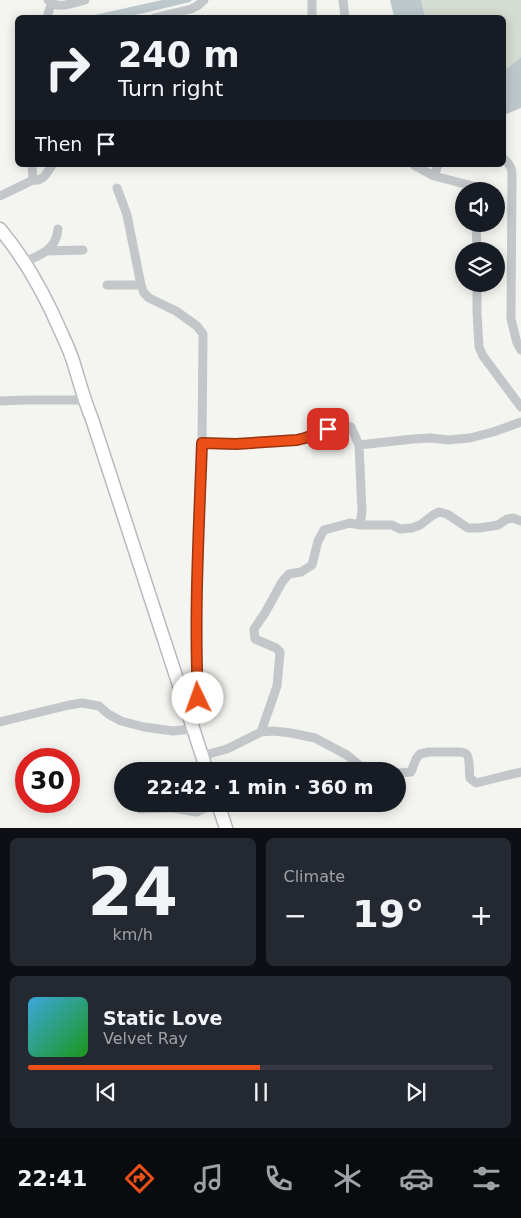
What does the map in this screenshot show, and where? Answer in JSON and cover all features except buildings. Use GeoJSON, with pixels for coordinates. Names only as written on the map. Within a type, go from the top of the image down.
{"type":"FeatureCollection","features":[{"type":"Feature","properties":{"kind":"main road"},"geometry":{"type":"LineString","coordinates":[[0,229],[25,262],[53,313],[72,359],[203,762]]}},
{"type":"Feature","properties":{"kind":"main road"},"geometry":{"type":"LineString","coordinates":[[221,812],[226,828]]}},
{"type":"Feature","properties":{"kind":"street"},"geometry":{"type":"LineString","coordinates":[[48,15],[50,2],[65,4],[85,0]]}},
{"type":"Feature","properties":{"kind":"street"},"geometry":{"type":"LineString","coordinates":[[167,15],[192,9],[204,0]]}},
{"type":"Feature","properties":{"kind":"street"},"geometry":{"type":"LineString","coordinates":[[312,0],[312,15]]}},
{"type":"Feature","properties":{"kind":"street"},"geometry":{"type":"LineString","coordinates":[[343,0],[345,15]]}},
{"type":"Feature","properties":{"kind":"street"},"geometry":{"type":"LineString","coordinates":[[506,160],[512,168],[511,320],[517,343],[521,350]]}},
{"type":"Feature","properties":{"kind":"street"},"geometry":{"type":"LineString","coordinates":[[32,167],[32,180]]}},
{"type":"Feature","properties":{"kind":"street"},"geometry":{"type":"LineString","coordinates":[[0,196],[32,180],[42,179],[51,167]]}},
{"type":"Feature","properties":{"kind":"street"},"geometry":{"type":"LineString","coordinates":[[421,167],[463,182]]}},
{"type":"Feature","properties":{"kind":"street"},"geometry":{"type":"LineString","coordinates":[[0,722],[82,703],[99,706],[108,714],[121,721],[174,730],[192,729],[199,714],[196,602],[202,443],[203,334],[197,326],[176,311],[149,298],[144,293],[127,214],[117,188]]}},
{"type":"Feature","properties":{"kind":"street"},"geometry":{"type":"LineString","coordinates":[[25,262],[50,249],[56,240],[58,229]]}},
{"type":"Feature","properties":{"kind":"street"},"geometry":{"type":"LineString","coordinates":[[46,252],[83,250]]}},
{"type":"Feature","properties":{"kind":"street"},"geometry":{"type":"LineString","coordinates":[[106,285],[141,286]]}},
{"type":"Feature","properties":{"kind":"street"},"geometry":{"type":"LineString","coordinates":[[477,292],[479,347],[483,356],[521,407]]}},
{"type":"Feature","properties":{"kind":"street"},"geometry":{"type":"LineString","coordinates":[[0,401],[85,400]]}},
{"type":"Feature","properties":{"kind":"street"},"geometry":{"type":"LineString","coordinates":[[359,445],[413,439],[431,438],[448,440],[470,438],[521,422]]}},
{"type":"Feature","properties":{"kind":"street"},"geometry":{"type":"LineString","coordinates":[[202,443],[236,444],[297,440],[345,424],[351,427],[359,445],[362,507],[360,525]]}},
{"type":"Feature","properties":{"kind":"street"},"geometry":{"type":"LineString","coordinates":[[260,732],[277,686],[280,652],[276,648],[255,639],[254,629],[266,613],[282,582],[289,574],[301,572],[312,565],[318,541],[324,530],[350,523],[360,525],[392,525],[400,529],[412,528],[439,512],[447,514],[468,528],[492,526],[513,518],[521,521]]}},
{"type":"Feature","properties":{"kind":"street"},"geometry":{"type":"LineString","coordinates":[[201,756],[227,748],[260,732],[282,732],[315,738],[347,755],[355,762]]}},
{"type":"Feature","properties":{"kind":"street"},"geometry":{"type":"LineString","coordinates":[[406,772],[410,772],[417,756],[424,753],[458,752],[467,754],[470,778],[476,783],[521,772]]}},
{"type":"Feature","properties":{"kind":"shaded area"},"geometry":{"type":"Polygon","coordinates":[[[162,0],[192,0],[135,15],[95,15],[162,0]]]}},
{"type":"Feature","properties":{"kind":"shaded area"},"geometry":{"type":"Polygon","coordinates":[[[390,0],[421,0],[425,15],[394,15],[390,0]]]}},
{"type":"Feature","properties":{"kind":"shaded area"},"geometry":{"type":"Polygon","coordinates":[[[421,0],[521,0],[521,57],[506,69],[506,15],[425,15],[421,0]]]}},
{"type":"Feature","properties":{"kind":"shaded area"},"geometry":{"type":"Polygon","coordinates":[[[521,57],[521,108],[506,114],[506,69],[521,57]]]}},
{"type":"Feature","properties":{"kind":"route"},"geometry":{"type":"LineString","coordinates":[[198,698],[196,602],[202,443],[236,444],[297,440],[328,429]]}}]}
